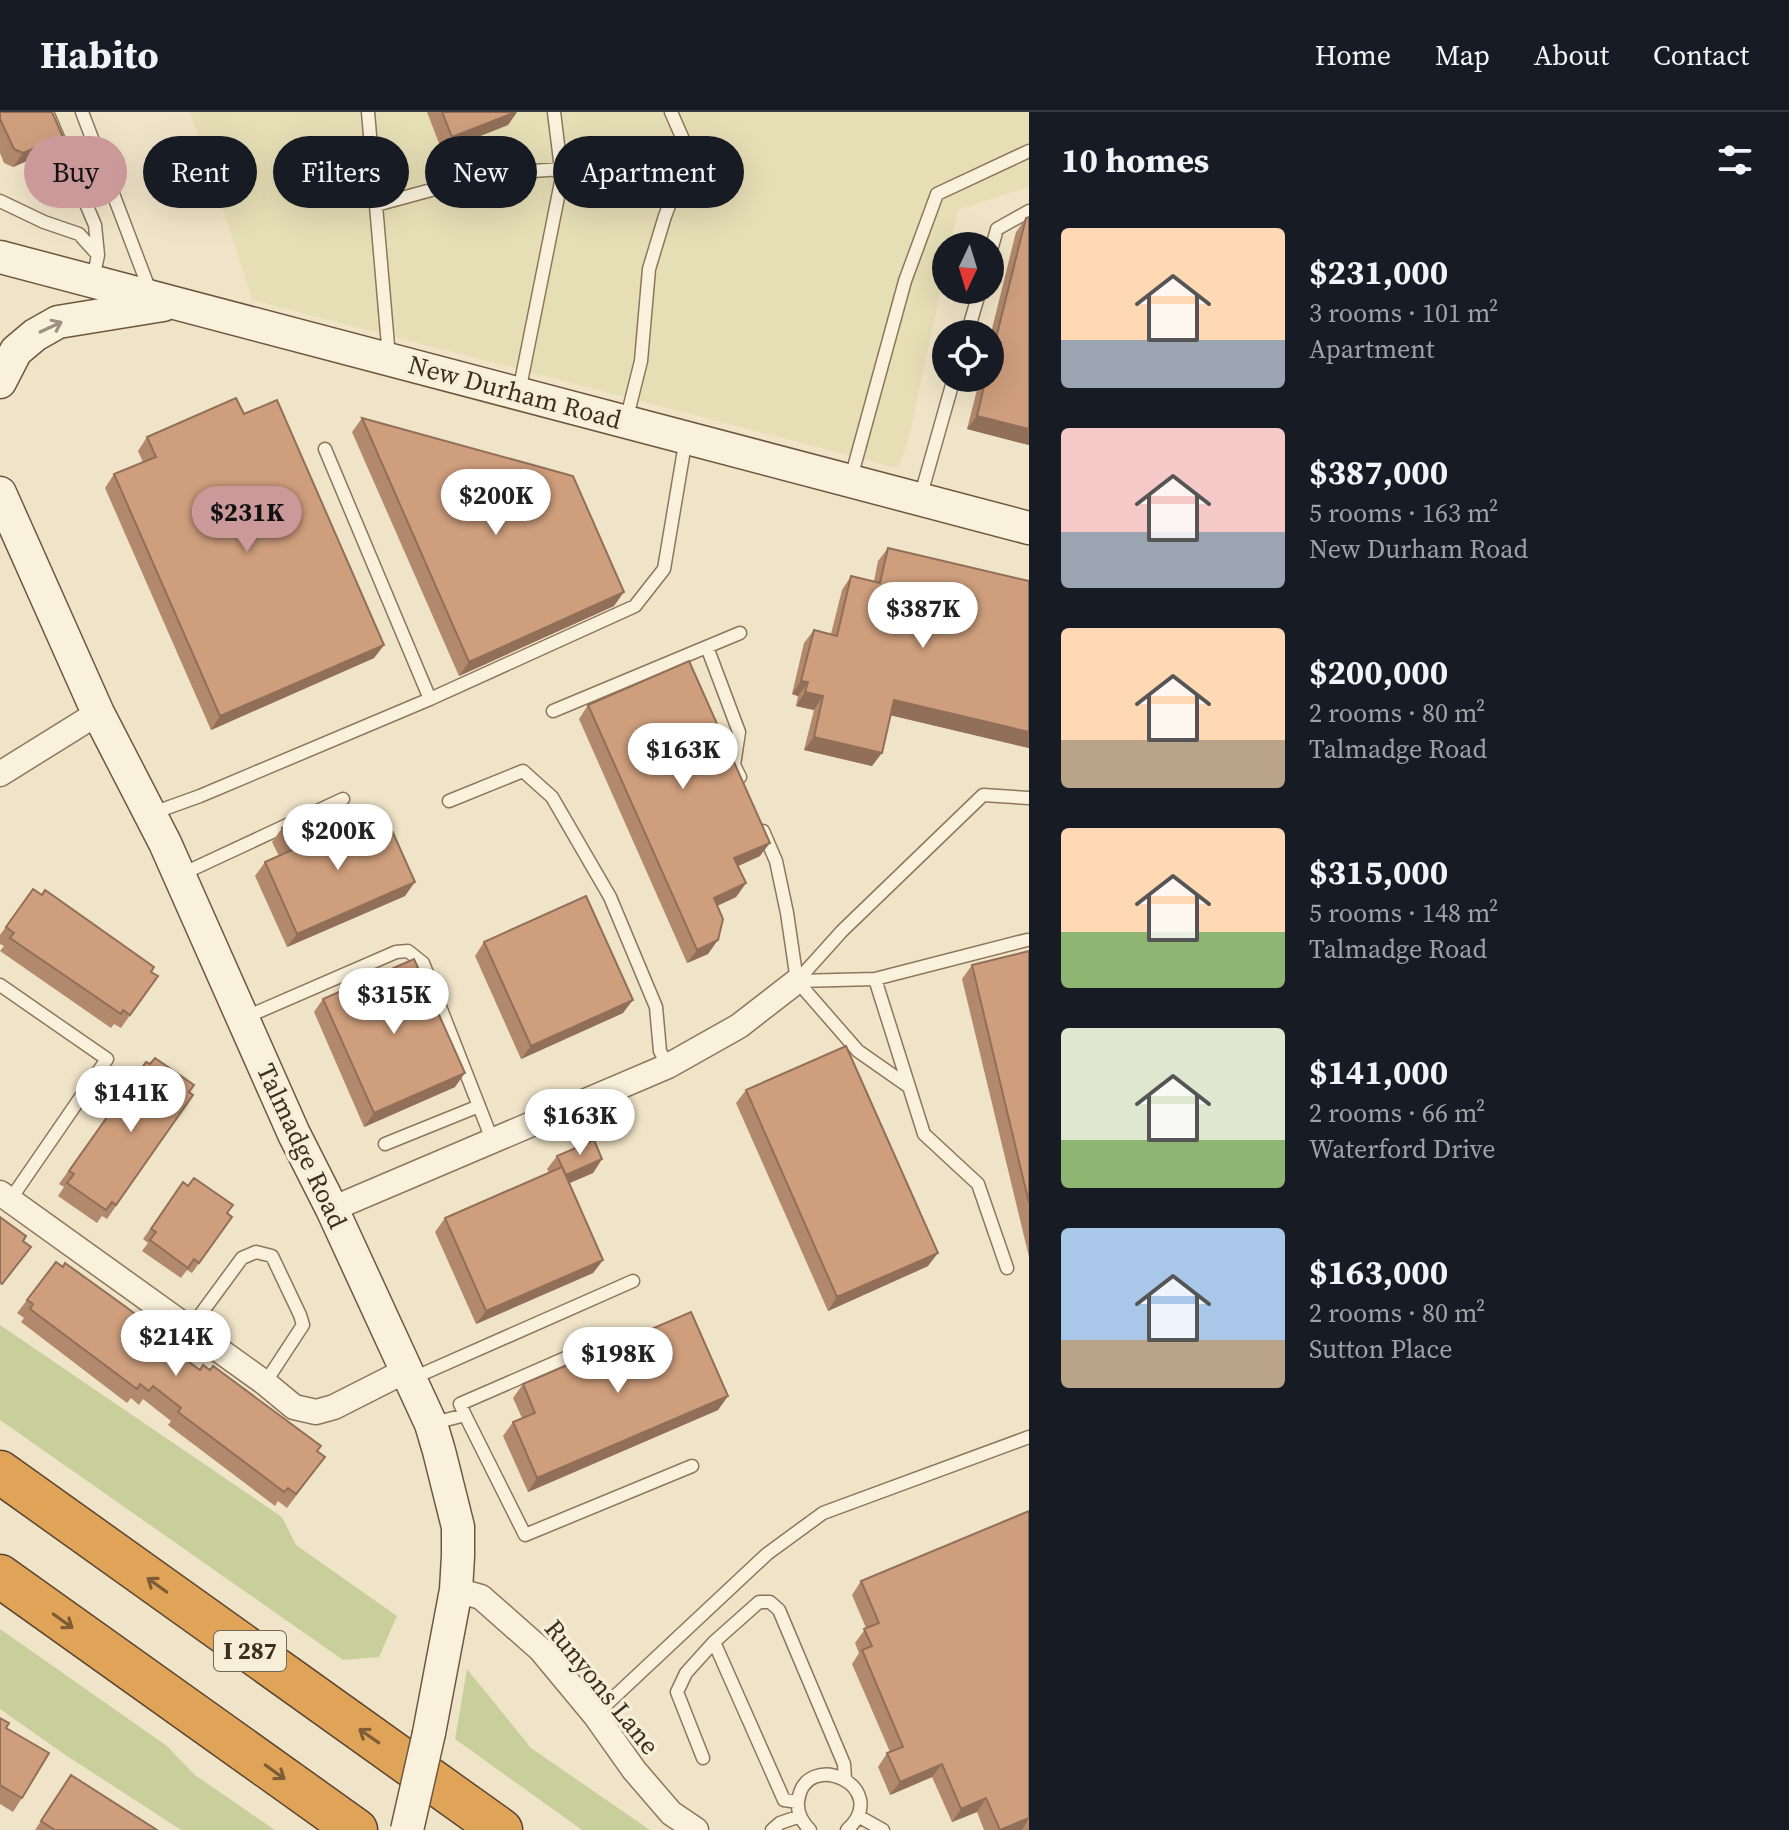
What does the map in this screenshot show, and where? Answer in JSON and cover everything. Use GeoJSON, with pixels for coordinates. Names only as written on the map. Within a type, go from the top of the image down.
{"type":"FeatureCollection","features":[{"type":"Feature","properties":{"kind":"highway","name":"I 287"},"geometry":{"type":"LineString","coordinates":[[0,1472],[501,1830]]}},
{"type":"Feature","properties":{"kind":"highway"},"geometry":{"type":"LineString","coordinates":[[0,1576],[356,1830]]}},
{"type":"Feature","properties":{"kind":"street"},"geometry":{"type":"LineString","coordinates":[[0,241],[39,268]]}},
{"type":"Feature","properties":{"kind":"street","name":"New Durham Road"},"geometry":{"type":"LineString","coordinates":[[0,257],[39,268],[95,268],[164,300],[1029,528]]}},
{"type":"Feature","properties":{"kind":"street"},"geometry":{"type":"LineString","coordinates":[[0,382],[16,351],[58,322],[164,300]]}},
{"type":"Feature","properties":{"kind":"street","name":"Talmadge Road"},"geometry":{"type":"LineString","coordinates":[[0,493],[98,713],[179,875],[294,1134],[431,1424],[458,1527],[456,1590],[407,1830]]}},
{"type":"Feature","properties":{"kind":"street"},"geometry":{"type":"LineString","coordinates":[[0,774],[98,713]]}},
{"type":"Feature","properties":{"kind":"street"},"geometry":{"type":"LineString","coordinates":[[332,1209],[668,1066],[739,1026],[797,981]]}},
{"type":"Feature","properties":{"kind":"street"},"geometry":{"type":"LineString","coordinates":[[5,1197],[294,1407],[316,1412],[334,1407],[409,1374]]}},
{"type":"Feature","properties":{"kind":"street","name":"Runyons Lane"},"geometry":{"type":"LineString","coordinates":[[456,1590],[481,1597],[491,1604],[541,1650],[671,1813],[696,1830]]}},
{"type":"Feature","properties":{"kind":"lane"},"geometry":{"type":"LineString","coordinates":[[47,112],[95,225],[95,268]]}},
{"type":"Feature","properties":{"kind":"lane"},"geometry":{"type":"LineString","coordinates":[[82,112],[164,300]]}},
{"type":"Feature","properties":{"kind":"lane"},"geometry":{"type":"LineString","coordinates":[[368,112],[370,136]]}},
{"type":"Feature","properties":{"kind":"lane"},"geometry":{"type":"LineString","coordinates":[[554,112],[557,136]]}},
{"type":"Feature","properties":{"kind":"lane"},"geometry":{"type":"LineString","coordinates":[[626,421],[641,361],[649,269],[689,153],[671,112]]}},
{"type":"Feature","properties":{"kind":"lane"},"geometry":{"type":"LineString","coordinates":[[850,481],[905,281],[937,194],[1029,151]]}},
{"type":"Feature","properties":{"kind":"lane"},"geometry":{"type":"LineString","coordinates":[[409,196],[490,174],[553,170]]}},
{"type":"Feature","properties":{"kind":"lane"},"geometry":{"type":"LineString","coordinates":[[0,201],[44,222],[79,234],[95,268]]}},
{"type":"Feature","properties":{"kind":"lane"},"geometry":{"type":"LineString","coordinates":[[376,208],[389,360]]}},
{"type":"Feature","properties":{"kind":"lane"},"geometry":{"type":"LineString","coordinates":[[519,394],[556,208]]}},
{"type":"Feature","properties":{"kind":"lane"},"geometry":{"type":"LineString","coordinates":[[996,232],[1029,211]]}},
{"type":"Feature","properties":{"kind":"lane"},"geometry":{"type":"LineString","coordinates":[[919,499],[950,392]]}},
{"type":"Feature","properties":{"kind":"lane"},"geometry":{"type":"LineString","coordinates":[[150,814],[430,699],[635,606],[664,569],[686,438]]}},
{"type":"Feature","properties":{"kind":"lane"},"geometry":{"type":"LineString","coordinates":[[325,449],[430,699]]}},
{"type":"Feature","properties":{"kind":"lane"},"geometry":{"type":"LineString","coordinates":[[553,711],[740,633]]}},
{"type":"Feature","properties":{"kind":"lane"},"geometry":{"type":"LineString","coordinates":[[707,647],[739,732],[734,765],[746,792]]}},
{"type":"Feature","properties":{"kind":"lane"},"geometry":{"type":"LineString","coordinates":[[449,801],[523,771],[552,797],[610,897],[656,1007],[660,1051],[668,1066]]}},
{"type":"Feature","properties":{"kind":"lane"},"geometry":{"type":"LineString","coordinates":[[797,981],[842,931],[983,795],[1029,798]]}},
{"type":"Feature","properties":{"kind":"lane"},"geometry":{"type":"LineString","coordinates":[[179,875],[343,799]]}},
{"type":"Feature","properties":{"kind":"lane"},"geometry":{"type":"LineString","coordinates":[[758,820],[776,861],[797,981],[858,1051],[908,1086]]}},
{"type":"Feature","properties":{"kind":"lane"},"geometry":{"type":"LineString","coordinates":[[797,981],[875,979],[1027,940]]}},
{"type":"Feature","properties":{"kind":"lane"},"geometry":{"type":"LineString","coordinates":[[243,1018],[396,952],[408,951],[423,963],[493,1142]]}},
{"type":"Feature","properties":{"kind":"lane"},"geometry":{"type":"LineString","coordinates":[[875,979],[924,1134],[978,1184],[1007,1268]]}},
{"type":"Feature","properties":{"kind":"lane"},"geometry":{"type":"LineString","coordinates":[[0,985],[107,1059],[5,1197]]}},
{"type":"Feature","properties":{"kind":"lane"},"geometry":{"type":"LineString","coordinates":[[385,1144],[479,1106]]}},
{"type":"Feature","properties":{"kind":"lane"},"geometry":{"type":"LineString","coordinates":[[189,1330],[242,1258],[256,1252],[272,1256],[303,1325],[265,1383]]}},
{"type":"Feature","properties":{"kind":"lane"},"geometry":{"type":"LineString","coordinates":[[409,1374],[633,1281]]}},
{"type":"Feature","properties":{"kind":"lane"},"geometry":{"type":"LineString","coordinates":[[600,1343],[460,1404],[525,1535],[692,1466]]}},
{"type":"Feature","properties":{"kind":"lane"},"geometry":{"type":"LineString","coordinates":[[431,1424],[465,1415]]}},
{"type":"Feature","properties":{"kind":"lane"},"geometry":{"type":"LineString","coordinates":[[595,1715],[767,1554],[823,1513],[1029,1437]]}},
{"type":"Feature","properties":{"kind":"lane"},"geometry":{"type":"LineString","coordinates":[[703,1758],[677,1692],[686,1673],[714,1642],[759,1602],[770,1602],[779,1610],[844,1764],[845,1779]]}},
{"type":"Feature","properties":{"kind":"lane"},"geometry":{"type":"LineString","coordinates":[[714,1642],[784,1800],[798,1802]]}},
{"type":"Feature","properties":{"kind":"lane"},"geometry":{"type":"LineString","coordinates":[[810,1830],[800,1816],[798,1802],[803,1788],[815,1777],[830,1774],[851,1783],[858,1795],[858,1816],[847,1830]]}},
{"type":"Feature","properties":{"kind":"lane"},"geometry":{"type":"LineString","coordinates":[[772,1830],[780,1823],[800,1816]]}},
{"type":"Feature","properties":{"kind":"lane"},"geometry":{"type":"LineString","coordinates":[[858,1816],[883,1830]]}},
{"type":"Feature","properties":{"kind":"shaded area"},"geometry":{"type":"Polygon","coordinates":[[[190,112],[1029,112],[1029,187],[958,210],[953,232],[932,232],[932,304],[938,304],[909,437],[898,468],[252,300],[223,208],[257,208],[257,136],[198,136],[190,112]]]}},
{"type":"Feature","properties":{"kind":"green space"},"geometry":{"type":"Polygon","coordinates":[[[0,1325],[282,1517],[296,1545],[397,1616],[379,1657],[343,1660],[0,1420],[0,1325]]]}},
{"type":"Feature","properties":{"kind":"green space"},"geometry":{"type":"Polygon","coordinates":[[[0,1629],[167,1746],[195,1775],[275,1830],[181,1830],[0,1709],[0,1629]]]}},
{"type":"Feature","properties":{"kind":"green space"},"geometry":{"type":"Polygon","coordinates":[[[467,1669],[531,1748],[650,1830],[582,1830],[455,1739],[467,1669]]]}},
{"type":"Feature","properties":{"kind":"building"},"geometry":{"type":"Polygon","coordinates":[[[0,112],[52,112],[63,136],[24,136],[23,153],[14,149],[0,119],[0,112]]]}},
{"type":"Feature","properties":{"kind":"building"},"geometry":{"type":"Polygon","coordinates":[[[442,112],[516,112],[455,136],[452,136],[442,112]]]}},
{"type":"Feature","properties":{"kind":"building"},"geometry":{"type":"Polygon","coordinates":[[[1029,217],[1029,429],[977,416],[983,392],[1004,392],[1004,320],[1000,320],[1026,218],[1029,217]]]}},
{"type":"Feature","properties":{"kind":"building"},"geometry":{"type":"Polygon","coordinates":[[[236,398],[244,414],[277,400],[384,645],[220,716],[114,474],[156,457],[147,437],[236,398]]]}},
{"type":"Feature","properties":{"kind":"building"},"geometry":{"type":"Polygon","coordinates":[[[362,418],[573,476],[624,592],[469,662],[362,418]]]}},
{"type":"Feature","properties":{"kind":"building"},"geometry":{"type":"Polygon","coordinates":[[[888,548],[1029,581],[1029,732],[894,700],[882,753],[814,737],[823,696],[805,692],[808,682],[801,681],[814,630],[837,636],[851,576],[880,583],[888,548]]]}},
{"type":"Feature","properties":{"kind":"building"},"geometry":{"type":"Polygon","coordinates":[[[689,661],[770,843],[734,858],[746,883],[714,898],[723,919],[718,940],[697,950],[588,705],[689,661]]]}},
{"type":"Feature","properties":{"kind":"building"},"geometry":{"type":"Polygon","coordinates":[[[385,815],[415,882],[297,934],[265,862],[292,850],[282,828],[298,821],[310,848],[385,815]]]}},
{"type":"Feature","properties":{"kind":"building"},"geometry":{"type":"Polygon","coordinates":[[[33,889],[42,895],[45,890],[154,967],[151,972],[158,976],[130,1015],[123,1010],[121,1014],[10,938],[14,933],[6,927],[33,889]]]}},
{"type":"Feature","properties":{"kind":"building"},"geometry":{"type":"Polygon","coordinates":[[[586,896],[633,1000],[531,1046],[484,942],[586,896]]]}},
{"type":"Feature","properties":{"kind":"building"},"geometry":{"type":"Polygon","coordinates":[[[1029,951],[1029,1203],[972,965],[1029,951]]]}},
{"type":"Feature","properties":{"kind":"building"},"geometry":{"type":"Polygon","coordinates":[[[414,959],[465,1073],[374,1113],[323,999],[414,959]]]}},
{"type":"Feature","properties":{"kind":"building"},"geometry":{"type":"Polygon","coordinates":[[[846,1046],[938,1253],[837,1297],[746,1090],[846,1046]]]}},
{"type":"Feature","properties":{"kind":"building"},"geometry":{"type":"Polygon","coordinates":[[[155,1058],[194,1085],[189,1092],[193,1095],[116,1205],[112,1202],[106,1210],[67,1183],[74,1174],[69,1171],[146,1062],[150,1064],[155,1058]]]}},
{"type":"Feature","properties":{"kind":"building"},"geometry":{"type":"Polygon","coordinates":[[[594,1140],[602,1159],[566,1175],[557,1156],[594,1140]]]}},
{"type":"Feature","properties":{"kind":"building"},"geometry":{"type":"Polygon","coordinates":[[[562,1167],[603,1260],[486,1311],[445,1218],[562,1167]]]}},
{"type":"Feature","properties":{"kind":"building"},"geometry":{"type":"Polygon","coordinates":[[[194,1178],[233,1205],[227,1213],[232,1217],[199,1263],[194,1259],[188,1268],[150,1240],[156,1232],[151,1229],[183,1182],[188,1186],[194,1178]]]}},
{"type":"Feature","properties":{"kind":"building"},"geometry":{"type":"Polygon","coordinates":[[[0,1217],[26,1236],[23,1241],[31,1247],[2,1284],[0,1283],[0,1217]]]}},
{"type":"Feature","properties":{"kind":"building"},"geometry":{"type":"Polygon","coordinates":[[[56,1262],[63,1267],[65,1263],[126,1307],[173,1343],[170,1348],[200,1370],[203,1365],[210,1370],[213,1366],[321,1446],[317,1451],[325,1457],[296,1494],[288,1488],[284,1492],[178,1412],[181,1408],[153,1386],[149,1391],[140,1384],[137,1389],[30,1309],[33,1304],[27,1300],[56,1262]]]}},
{"type":"Feature","properties":{"kind":"building"},"geometry":{"type":"Polygon","coordinates":[[[691,1312],[728,1396],[537,1478],[513,1422],[535,1413],[523,1384],[691,1312]]]}},
{"type":"Feature","properties":{"kind":"building"},"geometry":{"type":"Polygon","coordinates":[[[1029,1511],[1029,1818],[1000,1830],[986,1798],[961,1809],[942,1764],[900,1782],[887,1753],[903,1747],[862,1650],[872,1646],[864,1629],[879,1623],[861,1581],[1029,1511]]]}},
{"type":"Feature","properties":{"kind":"building"},"geometry":{"type":"Polygon","coordinates":[[[0,1718],[9,1723],[6,1728],[49,1753],[22,1798],[0,1785],[0,1718]]]}},
{"type":"Feature","properties":{"kind":"building"},"geometry":{"type":"Polygon","coordinates":[[[71,1775],[157,1830],[55,1830],[41,1821],[71,1775]]]}}]}
